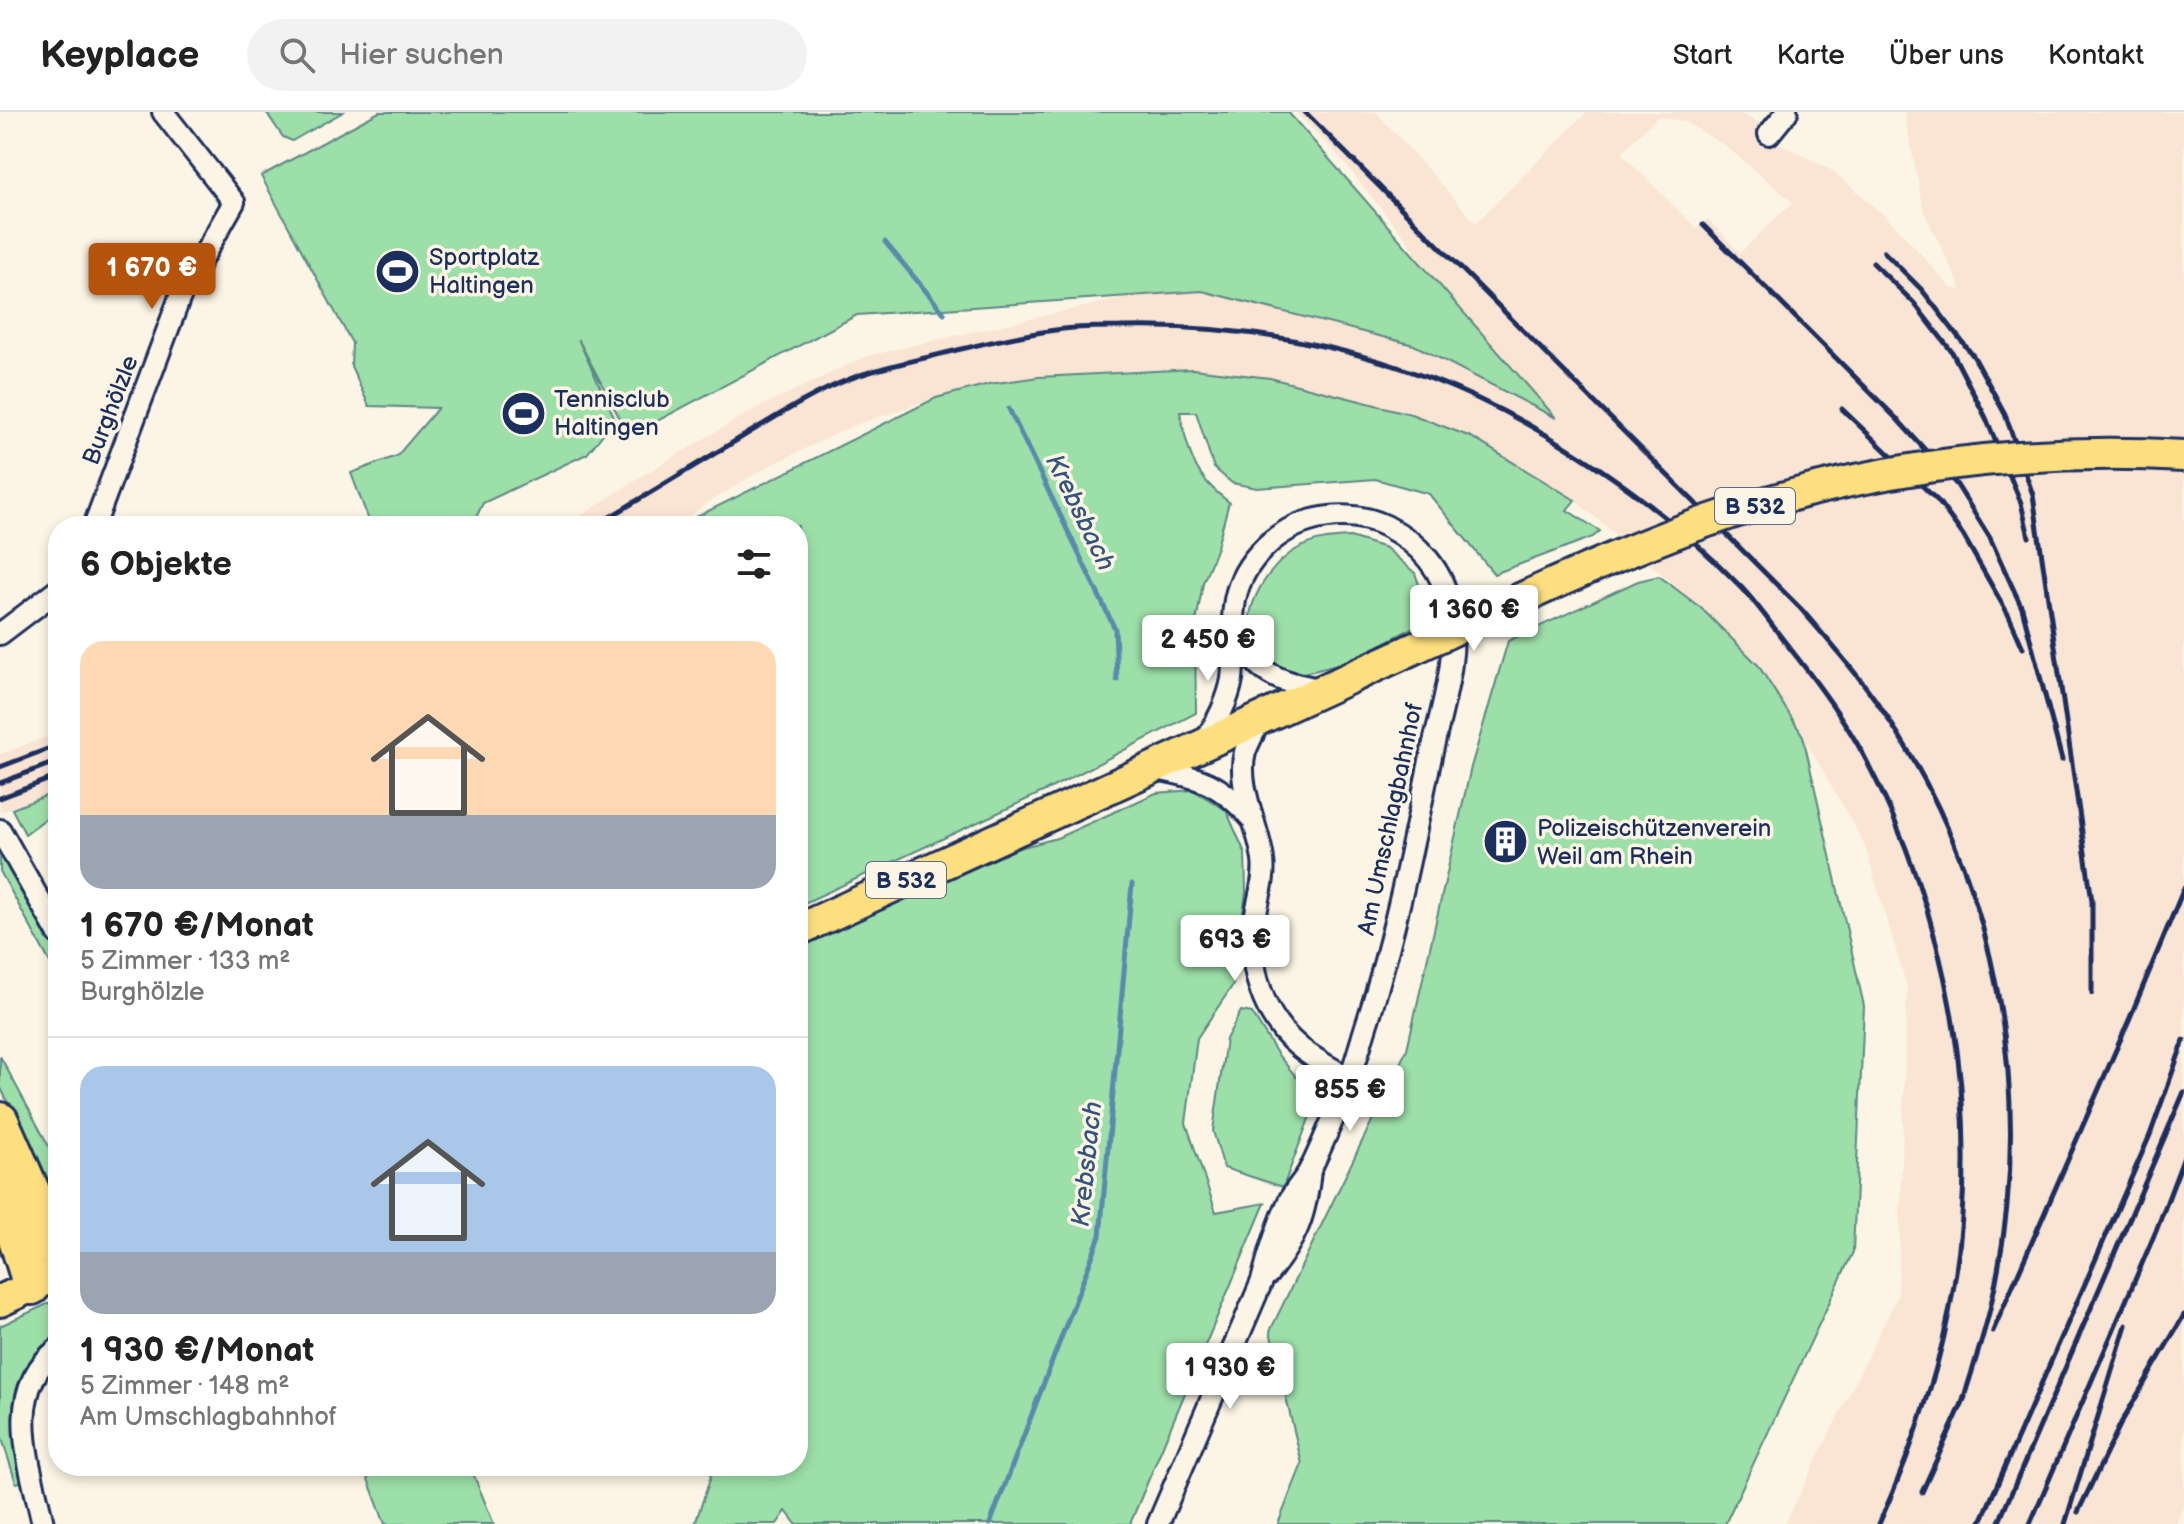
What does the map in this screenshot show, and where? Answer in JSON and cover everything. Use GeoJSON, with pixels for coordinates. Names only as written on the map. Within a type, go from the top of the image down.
{"type":"FeatureCollection","features":[{"type":"Feature","properties":{"kind":"highway"},"geometry":{"type":"LineString","coordinates":[[0,1121],[48,1210]]}},
{"type":"Feature","properties":{"kind":"highway"},"geometry":{"type":"LineString","coordinates":[[0,1185],[30,1287]]}},
{"type":"Feature","properties":{"kind":"main road","name":"B 532"},"geometry":{"type":"LineString","coordinates":[[808,925],[1624,553],[1727,515],[1820,488],[1898,472],[1984,460],[2094,453],[2184,456]]}},
{"type":"Feature","properties":{"kind":"street","name":"Burghölzle"},"geometry":{"type":"LineString","coordinates":[[98,516],[180,297],[234,202],[163,112]]}},
{"type":"Feature","properties":{"kind":"street"},"geometry":{"type":"LineString","coordinates":[[1769,134],[1787,112]]}},
{"type":"Feature","properties":{"kind":"street","name":"Am Umschlagbahnhof"},"geometry":{"type":"LineString","coordinates":[[1158,1524],[1262,1281],[1271,1246],[1290,1198],[1310,1169],[1349,1079],[1383,971],[1450,669],[1453,643],[1450,608],[1439,574],[1414,544],[1381,523],[1362,517],[1333,517],[1297,524],[1277,537],[1259,553],[1239,585],[1234,602],[1232,678],[1228,696],[1203,745]]}},
{"type":"Feature","properties":{"kind":"street"},"geometry":{"type":"LineString","coordinates":[[0,634],[48,598]]}},
{"type":"Feature","properties":{"kind":"street"},"geometry":{"type":"LineString","coordinates":[[1234,628],[1256,664],[1271,676],[1324,690]]}},
{"type":"Feature","properties":{"kind":"street"},"geometry":{"type":"LineString","coordinates":[[1261,719],[1245,752],[1244,764],[1264,862],[1253,927],[1252,961],[1259,988],[1275,1020],[1297,1045],[1349,1079]]}},
{"type":"Feature","properties":{"kind":"street"},"geometry":{"type":"LineString","coordinates":[[1152,768],[1186,775],[1219,787],[1253,819]]}},
{"type":"Feature","properties":{"kind":"street"},"geometry":{"type":"LineString","coordinates":[[0,830],[48,915]]}},
{"type":"Feature","properties":{"kind":"street"},"geometry":{"type":"LineString","coordinates":[[43,1524],[23,1418],[26,1396],[35,1374],[48,1360]]}},
{"type":"Feature","properties":{"kind":"shaded area"},"geometry":{"type":"Polygon","coordinates":[[[1295,112],[1376,112],[1476,223],[1587,112],[1736,112],[1760,123],[1775,141],[1833,171],[1895,225],[1951,288],[1962,290],[1924,212],[1904,112],[2184,112],[2184,1505],[2176,1524],[1785,1524],[1898,1295],[1907,987],[1864,843],[1758,665],[1701,608],[1575,500],[1471,437],[1411,414],[1270,378],[1193,369],[1039,377],[989,384],[852,426],[769,466],[690,516],[581,516],[641,476],[755,409],[867,356],[1212,278],[1472,348],[1407,240],[1336,153],[1295,112]],[[1658,116],[1623,151],[1624,156],[1697,229],[1708,219],[1740,253],[1793,202],[1728,148],[1686,122],[1658,116]]]}},
{"type":"Feature","properties":{"kind":"shaded area"},"geometry":{"type":"Polygon","coordinates":[[[48,737],[48,795],[0,812],[0,754],[48,737]]]}},
{"type":"Feature","properties":{"kind":"green space"},"geometry":{"type":"Polygon","coordinates":[[[266,112],[343,112],[292,141],[283,137],[266,112]]]}},
{"type":"Feature","properties":{"kind":"green space"},"geometry":{"type":"Polygon","coordinates":[[[379,112],[1288,112],[1556,418],[1414,345],[1202,291],[857,315],[629,436],[578,339],[615,419],[587,454],[483,503],[477,516],[367,516],[351,473],[397,456],[438,408],[369,406],[351,366],[352,343],[261,176],[379,112]]]}},
{"type":"Feature","properties":{"kind":"green space"},"geometry":{"type":"Polygon","coordinates":[[[1193,369],[1270,378],[1411,414],[1471,437],[1575,500],[1567,510],[1600,531],[1593,537],[1494,574],[1429,494],[1375,479],[1257,488],[1232,483],[1214,468],[1196,412],[1180,412],[1194,463],[1208,483],[1229,502],[1203,583],[1195,628],[1196,713],[1047,790],[808,901],[808,516],[698,516],[936,398],[989,384],[1039,377],[1193,369]]]}},
{"type":"Feature","properties":{"kind":"green space"},"geometry":{"type":"Polygon","coordinates":[[[1350,537],[1386,548],[1415,573],[1431,618],[1336,665],[1302,673],[1281,669],[1265,656],[1250,629],[1253,602],[1259,589],[1277,565],[1297,549],[1316,541],[1350,537]]]}},
{"type":"Feature","properties":{"kind":"green space"},"geometry":{"type":"Polygon","coordinates":[[[1659,576],[1701,608],[1758,665],[1803,736],[1864,1006],[1853,1252],[1725,1524],[1278,1524],[1302,1464],[1270,1331],[1407,1049],[1471,767],[1508,641],[1638,581],[1659,576]]]}},
{"type":"Feature","properties":{"kind":"green space"},"geometry":{"type":"Polygon","coordinates":[[[1193,790],[1226,810],[1245,853],[1246,892],[1233,985],[1197,1038],[1186,1123],[1216,1212],[1265,1203],[1130,1524],[796,1524],[786,1511],[777,1524],[695,1524],[711,1476],[808,1476],[808,942],[1004,852],[1057,838],[1156,793],[1193,790]]]}},
{"type":"Feature","properties":{"kind":"green space"},"geometry":{"type":"Polygon","coordinates":[[[48,795],[48,819],[25,834],[12,809],[48,795]]]}},
{"type":"Feature","properties":{"kind":"green space"},"geometry":{"type":"Polygon","coordinates":[[[0,851],[48,935],[48,959],[0,871],[0,851]]]}},
{"type":"Feature","properties":{"kind":"green space"},"geometry":{"type":"Polygon","coordinates":[[[1241,1011],[1252,1013],[1278,1055],[1303,1085],[1312,1111],[1283,1187],[1224,1168],[1213,1131],[1226,1039],[1241,1011]]]}},
{"type":"Feature","properties":{"kind":"green space"},"geometry":{"type":"Polygon","coordinates":[[[0,1056],[48,1145],[48,1184],[43,1178],[0,1086],[0,1056]]]}},
{"type":"Feature","properties":{"kind":"green space"},"geometry":{"type":"Polygon","coordinates":[[[48,1304],[48,1351],[24,1378],[14,1402],[14,1429],[25,1481],[16,1483],[0,1432],[0,1326],[48,1304]]]}},
{"type":"Feature","properties":{"kind":"green space"},"geometry":{"type":"Polygon","coordinates":[[[367,1476],[474,1476],[494,1524],[385,1524],[367,1476]]]}},
{"type":"Feature","properties":{"kind":"waterway","name":"Krebsbach"},"geometry":{"type":"LineString","coordinates":[[885,242],[944,313]]}},
{"type":"Feature","properties":{"kind":"waterway","name":"Krebsbach"},"geometry":{"type":"LineString","coordinates":[[1009,409],[1115,629],[1117,680]]}},
{"type":"Feature","properties":{"kind":"waterway","name":"Krebsbach"},"geometry":{"type":"LineString","coordinates":[[990,1524],[1100,1236],[1132,884]]}},
{"type":"Feature","properties":{"kind":"railway"},"geometry":{"type":"LineString","coordinates":[[1305,112],[1801,609],[1866,686],[1917,766],[1952,838],[1979,913],[1997,991],[2008,1070],[2010,1150],[2004,1230],[1990,1309],[1961,1407]]}},
{"type":"Feature","properties":{"kind":"railway"},"geometry":{"type":"LineString","coordinates":[[1703,225],[1897,419],[1957,485],[1990,538],[2022,608],[2062,760]]}},
{"type":"Feature","properties":{"kind":"railway"},"geometry":{"type":"LineString","coordinates":[[1884,252],[1922,290],[1974,357],[2005,414],[2033,495],[2092,901],[2092,993]]}},
{"type":"Feature","properties":{"kind":"railway"},"geometry":{"type":"LineString","coordinates":[[1873,263],[1914,303],[1952,352],[1986,418],[2021,503],[2029,537]]}},
{"type":"Feature","properties":{"kind":"railway"},"geometry":{"type":"LineString","coordinates":[[612,516],[782,413],[852,378],[890,366],[1029,334],[1092,327],[1173,327],[1278,337],[1380,361],[1430,378],[1478,399],[1555,440],[1612,477],[1667,519],[1742,588],[1836,711],[1863,754],[1893,816],[1937,945],[1951,1012],[1960,1080],[1964,1149],[1962,1217],[1954,1285],[1934,1377],[1879,1524]]}},
{"type":"Feature","properties":{"kind":"railway"},"geometry":{"type":"LineString","coordinates":[[1842,409],[1938,501],[1963,535],[2009,616],[2023,648]]}},
{"type":"Feature","properties":{"kind":"railway"},"geometry":{"type":"LineString","coordinates":[[0,767],[48,749]]}},
{"type":"Feature","properties":{"kind":"railway"},"geometry":{"type":"LineString","coordinates":[[0,783],[48,765]]}},
{"type":"Feature","properties":{"kind":"railway"},"geometry":{"type":"LineString","coordinates":[[0,798],[48,780]]}},
{"type":"Feature","properties":{"kind":"railway"},"geometry":{"type":"LineString","coordinates":[[1993,1331],[2184,888]]}},
{"type":"Feature","properties":{"kind":"railway"},"geometry":{"type":"LineString","coordinates":[[1980,1524],[2150,1135],[2184,1040]]}},
{"type":"Feature","properties":{"kind":"railway"},"geometry":{"type":"LineString","coordinates":[[1998,1524],[2184,1092]]}},
{"type":"Feature","properties":{"kind":"railway"},"geometry":{"type":"LineString","coordinates":[[2030,1524],[2156,1231],[2184,1157]]}},
{"type":"Feature","properties":{"kind":"railway"},"geometry":{"type":"LineString","coordinates":[[2078,1512],[2121,1423],[2184,1315]]}},
{"type":"Feature","properties":{"kind":"railway"},"geometry":{"type":"LineString","coordinates":[[2065,1524],[2126,1325]]}},
{"type":"Feature","properties":{"kind":"railway"},"geometry":{"type":"LineString","coordinates":[[1922,1492],[1965,1397]]}},
{"type":"Feature","properties":{"kind":"place","name":"Sportplatz Haltingen"},"geometry":{"type":"Point","coordinates":[398,271]}},
{"type":"Feature","properties":{"kind":"place","name":"Tennisclub Haltingen"},"geometry":{"type":"Point","coordinates":[523,413]}},
{"type":"Feature","properties":{"kind":"place","name":"Polizeischützenverein Weil am Rhein"},"geometry":{"type":"Point","coordinates":[1506,842]}}]}
